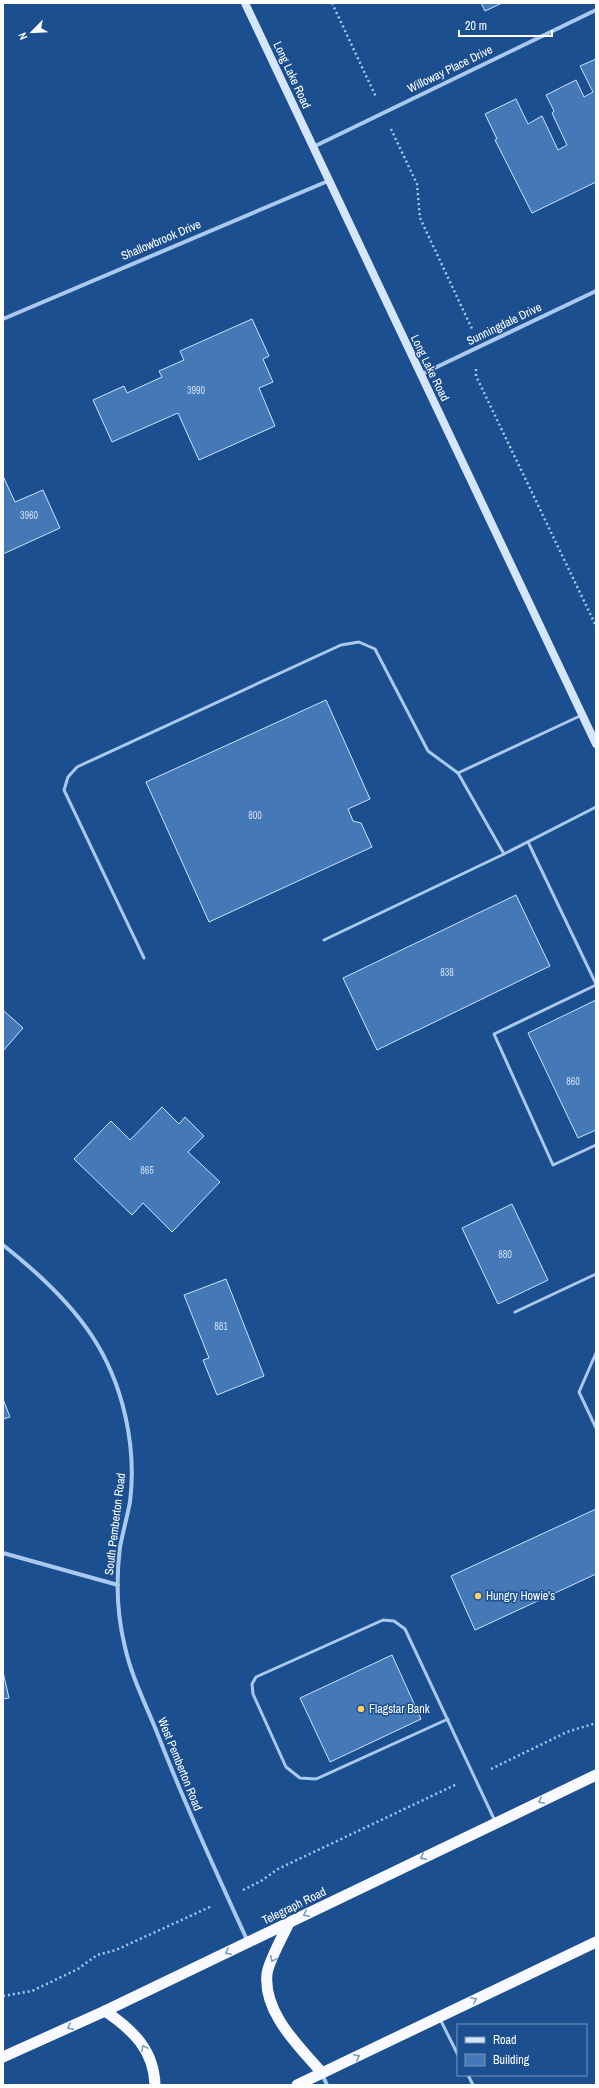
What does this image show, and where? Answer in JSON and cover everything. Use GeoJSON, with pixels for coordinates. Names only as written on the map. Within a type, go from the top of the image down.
{"type":"FeatureCollection","features":[{"type":"Feature","properties":{"kind":"highway","name":"Telegraph Road"},"geometry":{"type":"LineString","coordinates":[[3,2057],[105,2011],[596,1775]]}},
{"type":"Feature","properties":{"kind":"highway"},"geometry":{"type":"LineString","coordinates":[[288,1923],[267,1973],[268,1996],[274,2011],[284,2027],[322,2073]]}},
{"type":"Feature","properties":{"kind":"highway"},"geometry":{"type":"LineString","coordinates":[[297,2085],[596,1942]]}},
{"type":"Feature","properties":{"kind":"highway"},"geometry":{"type":"LineString","coordinates":[[105,2011],[128,2027],[143,2044],[154,2068],[155,2085]]}},
{"type":"Feature","properties":{"kind":"main road","name":"Long Lake Road"},"geometry":{"type":"LineString","coordinates":[[245,3],[596,744]]}},
{"type":"Feature","properties":{"kind":"street","name":"Willoway Place Drive"},"geometry":{"type":"LineString","coordinates":[[313,147],[596,10]]}},
{"type":"Feature","properties":{"kind":"street","name":"Shallowbrook Drive"},"geometry":{"type":"LineString","coordinates":[[3,319],[328,181]]}},
{"type":"Feature","properties":{"kind":"street","name":"Sunningdale Drive"},"geometry":{"type":"LineString","coordinates":[[420,375],[596,290]]}},
{"type":"Feature","properties":{"kind":"street","name":"South Pemberton Road"},"geometry":{"type":"LineString","coordinates":[[3,1245],[40,1277],[75,1313],[93,1336],[118,1390],[126,1418],[131,1449],[132,1474],[130,1502],[120,1548],[118,1585]]}},
{"type":"Feature","properties":{"kind":"street"},"geometry":{"type":"LineString","coordinates":[[3,1553],[118,1585]]}},
{"type":"Feature","properties":{"kind":"street","name":"West Pemberton Road"},"geometry":{"type":"LineString","coordinates":[[118,1585],[125,1648],[138,1687],[183,1799],[248,1942]]}},
{"type":"Feature","properties":{"kind":"street"},"geometry":{"type":"LineString","coordinates":[[322,2073],[327,2085]]}},
{"type":"Feature","properties":{"kind":"lane"},"geometry":{"type":"LineString","coordinates":[[144,958],[64,790],[68,777],[77,767],[340,645],[359,642],[375,649],[428,751],[458,773],[504,854]]}},
{"type":"Feature","properties":{"kind":"lane"},"geometry":{"type":"LineString","coordinates":[[458,773],[582,715]]}},
{"type":"Feature","properties":{"kind":"lane"},"geometry":{"type":"LineString","coordinates":[[324,940],[504,854],[596,807]]}},
{"type":"Feature","properties":{"kind":"lane"},"geometry":{"type":"LineString","coordinates":[[528,842],[596,985],[494,1034],[553,1165],[596,1145]]}},
{"type":"Feature","properties":{"kind":"lane"},"geometry":{"type":"LineString","coordinates":[[515,1312],[596,1274]]}},
{"type":"Feature","properties":{"kind":"lane"},"geometry":{"type":"LineString","coordinates":[[596,1353],[579,1392],[596,1428]]}},
{"type":"Feature","properties":{"kind":"lane"},"geometry":{"type":"LineString","coordinates":[[448,1719],[316,1779],[300,1778],[286,1767],[253,1694],[252,1684],[256,1676],[382,1620],[394,1621],[405,1629],[448,1719],[496,1822]]}},
{"type":"Feature","properties":{"kind":"lane"},"geometry":{"type":"LineString","coordinates":[[439,2017],[457,2053]]}},
{"type":"Feature","properties":{"kind":"lane"},"geometry":{"type":"LineString","coordinates":[[468,2076],[473,2085]]}},
{"type":"Feature","properties":{"kind":"path"},"geometry":{"type":"LineString","coordinates":[[332,3],[376,96]]}},
{"type":"Feature","properties":{"kind":"path"},"geometry":{"type":"LineString","coordinates":[[392,129],[416,184],[420,218],[473,332]]}},
{"type":"Feature","properties":{"kind":"path"},"geometry":{"type":"LineString","coordinates":[[476,376],[596,626]]}},
{"type":"Feature","properties":{"kind":"path"},"geometry":{"type":"LineString","coordinates":[[261,1881],[278,1869],[567,1732],[596,1723]]}},
{"type":"Feature","properties":{"kind":"path"},"geometry":{"type":"LineString","coordinates":[[3,1996],[32,1991],[78,1969],[97,1955],[116,1950],[197,1913]]}},
{"type":"Feature","properties":{"kind":"building"},"geometry":{"type":"Polygon","coordinates":[[[481,3],[502,3],[485,11],[481,3]]]}},
{"type":"Feature","properties":{"kind":"building"},"geometry":{"type":"Polygon","coordinates":[[[596,59],[596,182],[532,213],[495,140],[497,139],[485,114],[516,99],[528,124],[542,116],[558,150],[567,145],[552,113],[554,111],[546,95],[576,80],[584,97],[593,92],[580,66],[596,59]]]}},
{"type":"Feature","properties":{"kind":"building"},"geometry":{"type":"Polygon","coordinates":[[[252,319],[269,356],[263,359],[273,382],[259,388],[275,426],[199,460],[178,413],[112,442],[93,400],[124,386],[127,393],[162,377],[159,371],[184,360],[180,351],[252,319]]]}},
{"type":"Feature","properties":{"kind":"building"},"geometry":{"type":"Polygon","coordinates":[[[3,476],[15,502],[43,490],[60,528],[3,554],[3,476]]]}},
{"type":"Feature","properties":{"kind":"building"},"geometry":{"type":"Polygon","coordinates":[[[326,700],[370,799],[348,809],[353,821],[361,823],[372,847],[209,922],[146,782],[326,700]]]}},
{"type":"Feature","properties":{"kind":"building"},"geometry":{"type":"Polygon","coordinates":[[[516,895],[550,966],[377,1050],[343,978],[516,895]]]}},
{"type":"Feature","properties":{"kind":"building"},"geometry":{"type":"Polygon","coordinates":[[[596,1000],[596,1130],[578,1138],[528,1033],[596,1000]]]}},
{"type":"Feature","properties":{"kind":"building"},"geometry":{"type":"Polygon","coordinates":[[[3,1010],[23,1028],[3,1051],[3,1010]]]}},
{"type":"Feature","properties":{"kind":"building"},"geometry":{"type":"Polygon","coordinates":[[[162,1107],[179,1124],[185,1117],[204,1136],[188,1152],[220,1182],[172,1232],[143,1203],[132,1215],[74,1159],[111,1121],[130,1140],[162,1107]]]}},
{"type":"Feature","properties":{"kind":"building"},"geometry":{"type":"Polygon","coordinates":[[[512,1204],[548,1280],[498,1304],[462,1228],[512,1204]]]}},
{"type":"Feature","properties":{"kind":"building"},"geometry":{"type":"Polygon","coordinates":[[[226,1279],[264,1376],[217,1395],[203,1360],[209,1358],[184,1295],[226,1279]]]}},
{"type":"Feature","properties":{"kind":"building"},"geometry":{"type":"Polygon","coordinates":[[[3,1399],[10,1417],[3,1419],[3,1399]]]}},
{"type":"Feature","properties":{"kind":"building"},"geometry":{"type":"Polygon","coordinates":[[[596,1509],[596,1574],[475,1630],[451,1576],[596,1509]]]}},
{"type":"Feature","properties":{"kind":"building","name":"Flagstar Bank"},"geometry":{"type":"Polygon","coordinates":[[[392,1655],[421,1719],[330,1762],[300,1698],[392,1655]]]}},
{"type":"Feature","properties":{"kind":"building"},"geometry":{"type":"Polygon","coordinates":[[[3,1672],[9,1698],[3,1699],[3,1672]]]}},
{"type":"Feature","properties":{"kind":"place","name":"Hungry Howie's"},"geometry":{"type":"Point","coordinates":[478,1596]}},
{"type":"Feature","properties":{"kind":"place","name":"Flagstar Bank"},"geometry":{"type":"Point","coordinates":[361,1709]}}]}
